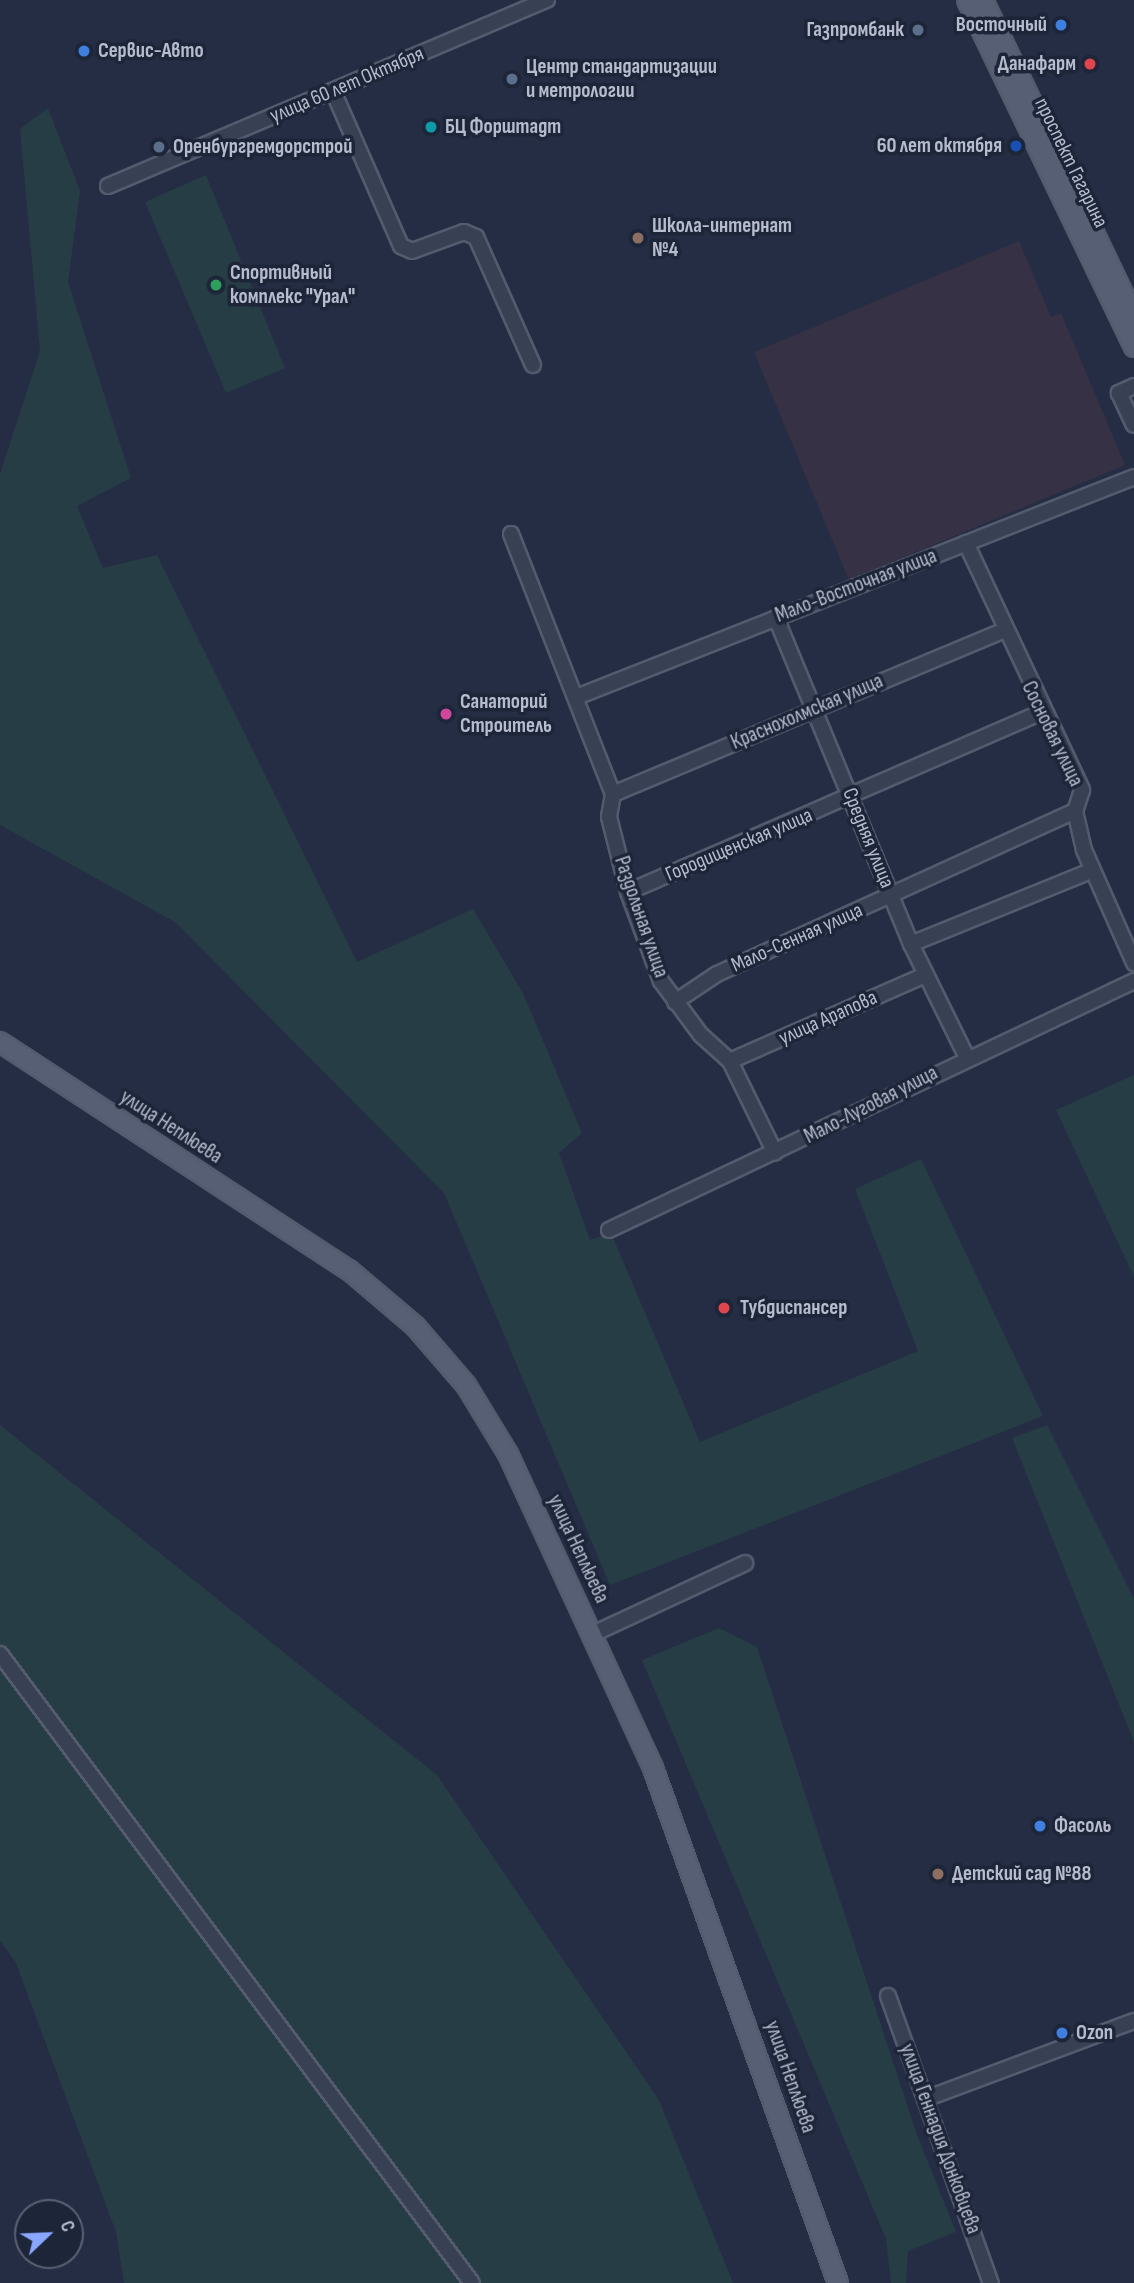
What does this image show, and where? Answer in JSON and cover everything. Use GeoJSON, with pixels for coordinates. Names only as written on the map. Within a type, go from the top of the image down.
{"type":"FeatureCollection","features":[{"type":"Feature","properties":{"kind":"main road","name":"проспект Гагарина"},"geometry":{"type":"LineString","coordinates":[[967,0],[1134,346]]}},
{"type":"Feature","properties":{"kind":"main road","name":"проспект Гагарина"},"geometry":{"type":"LineString","coordinates":[[983,0],[1134,317]]}},
{"type":"Feature","properties":{"kind":"main road","name":"улица Неплюева"},"geometry":{"type":"LineString","coordinates":[[0,1042],[349,1270],[415,1326],[494,1428],[593,1634],[674,1821],[838,2283]]}},
{"type":"Feature","properties":{"kind":"street","name":"улица 60 лет Октября"},"geometry":{"type":"LineString","coordinates":[[108,186],[547,0]]}},
{"type":"Feature","properties":{"kind":"street"},"geometry":{"type":"LineString","coordinates":[[333,91],[401,246],[412,251],[464,232],[476,237],[533,365]]}},
{"type":"Feature","properties":{"kind":"street"},"geometry":{"type":"LineString","coordinates":[[1134,386],[1119,393],[1134,425]]}},
{"type":"Feature","properties":{"kind":"street","name":"Мало-Восточная улица"},"geometry":{"type":"LineString","coordinates":[[579,696],[1134,477]]}},
{"type":"Feature","properties":{"kind":"street","name":"Раздольная улица"},"geometry":{"type":"LineString","coordinates":[[511,534],[579,696],[581,719],[613,794],[609,817],[628,892],[676,1002],[730,1061],[775,1153]]}},
{"type":"Feature","properties":{"kind":"street","name":"Сосновая улица"},"geometry":{"type":"LineString","coordinates":[[966,543],[1002,631],[1082,790],[1075,811],[1093,870],[1134,963]]}},
{"type":"Feature","properties":{"kind":"street","name":"Средняя улица"},"geometry":{"type":"LineString","coordinates":[[776,618],[911,944],[966,1056]]}},
{"type":"Feature","properties":{"kind":"street","name":"Краснохолмская улица"},"geometry":{"type":"LineString","coordinates":[[613,794],[1002,631]]}},
{"type":"Feature","properties":{"kind":"street","name":"Городищенская улица"},"geometry":{"type":"LineString","coordinates":[[628,892],[851,798],[1042,712]]}},
{"type":"Feature","properties":{"kind":"street","name":"Мало-Сенная улица"},"geometry":{"type":"LineString","coordinates":[[676,1002],[717,974],[1075,811]]}},
{"type":"Feature","properties":{"kind":"street"},"geometry":{"type":"LineString","coordinates":[[911,944],[1093,870]]}},
{"type":"Feature","properties":{"kind":"street","name":"улица Арапова"},"geometry":{"type":"LineString","coordinates":[[730,1061],[925,975]]}},
{"type":"Feature","properties":{"kind":"street","name":"Мало-Луговая улица"},"geometry":{"type":"LineString","coordinates":[[609,1230],[775,1153],[966,1056],[1134,981]]}},
{"type":"Feature","properties":{"kind":"street"},"geometry":{"type":"LineString","coordinates":[[593,1634],[745,1563]]}},
{"type":"Feature","properties":{"kind":"street"},"geometry":{"type":"LineString","coordinates":[[0,1654],[472,2283]]}},
{"type":"Feature","properties":{"kind":"street","name":"улица Геннадия Донковцева"},"geometry":{"type":"LineString","coordinates":[[888,1996],[991,2283]]}},
{"type":"Feature","properties":{"kind":"street"},"geometry":{"type":"LineString","coordinates":[[926,2099],[1134,2021]]}},
{"type":"Feature","properties":{"kind":"shaded area"},"geometry":{"type":"Polygon","coordinates":[[[48,108],[80,191],[68,282],[131,478],[77,506],[103,568],[157,555],[357,962],[473,909],[523,993],[582,1133],[559,1153],[590,1240],[611,1233],[700,1442],[918,1351],[855,1189],[921,1159],[1043,1416],[610,1585],[444,1193],[175,922],[0,825],[0,474],[40,351],[20,129],[48,108]]]}},
{"type":"Feature","properties":{"kind":"shaded area","name":"Спортивный комплекс \"Урал\""},"geometry":{"type":"Polygon","coordinates":[[[206,175],[285,368],[226,393],[145,202],[206,175]]]}},
{"type":"Feature","properties":{"kind":"shaded area"},"geometry":{"type":"Polygon","coordinates":[[[1019,241],[1051,317],[1061,313],[1125,465],[849,580],[754,352],[1019,241]]]}},
{"type":"Feature","properties":{"kind":"shaded area"},"geometry":{"type":"Polygon","coordinates":[[[1134,1075],[1134,1277],[1056,1110],[1134,1075]]]}},
{"type":"Feature","properties":{"kind":"shaded area"},"geometry":{"type":"Polygon","coordinates":[[[0,1425],[437,1775],[659,2100],[733,2283],[124,2283],[116,2232],[16,1963],[0,1940],[0,1425]]]}},
{"type":"Feature","properties":{"kind":"shaded area"},"geometry":{"type":"Polygon","coordinates":[[[1047,1425],[1134,1599],[1134,1742],[1012,1438],[1047,1425]]]}},
{"type":"Feature","properties":{"kind":"shaded area"},"geometry":{"type":"Polygon","coordinates":[[[719,1628],[757,1647],[917,2135],[956,2232],[908,2251],[906,2283],[891,2283],[886,2239],[642,1660],[719,1628]]]}},
{"type":"Feature","properties":{"kind":"place","name":"Восточный"},"geometry":{"type":"Point","coordinates":[1061,25]}},
{"type":"Feature","properties":{"kind":"place","name":"Газпромбанк"},"geometry":{"type":"Point","coordinates":[918,30]}},
{"type":"Feature","properties":{"kind":"place","name":"Сервис-Авто"},"geometry":{"type":"Point","coordinates":[84,51]}},
{"type":"Feature","properties":{"kind":"place","name":"Данафарм"},"geometry":{"type":"Point","coordinates":[1090,64]}},
{"type":"Feature","properties":{"kind":"place","name":"Центр стандартизации и метрологии"},"geometry":{"type":"Point","coordinates":[512,79]}},
{"type":"Feature","properties":{"kind":"place","name":"БЦ Форштадт"},"geometry":{"type":"Point","coordinates":[431,127]}},
{"type":"Feature","properties":{"kind":"place","name":"60 лет октября"},"geometry":{"type":"Point","coordinates":[1016,146]}},
{"type":"Feature","properties":{"kind":"place","name":"Оренбургремдорстрой"},"geometry":{"type":"Point","coordinates":[159,147]}},
{"type":"Feature","properties":{"kind":"place","name":"Школа-интернат №4"},"geometry":{"type":"Point","coordinates":[638,238]}},
{"type":"Feature","properties":{"kind":"place","name":"Спортивный комплекс \"Урал\""},"geometry":{"type":"Point","coordinates":[216,285]}},
{"type":"Feature","properties":{"kind":"place","name":"Санаторий Строитель"},"geometry":{"type":"Point","coordinates":[446,714]}},
{"type":"Feature","properties":{"kind":"place","name":"Тубдиспансер"},"geometry":{"type":"Point","coordinates":[724,1308]}},
{"type":"Feature","properties":{"kind":"place","name":"Фасоль"},"geometry":{"type":"Point","coordinates":[1040,1826]}},
{"type":"Feature","properties":{"kind":"place","name":"Детский сад №88"},"geometry":{"type":"Point","coordinates":[938,1874]}},
{"type":"Feature","properties":{"kind":"place","name":"Ozon"},"geometry":{"type":"Point","coordinates":[1062,2033]}}]}
